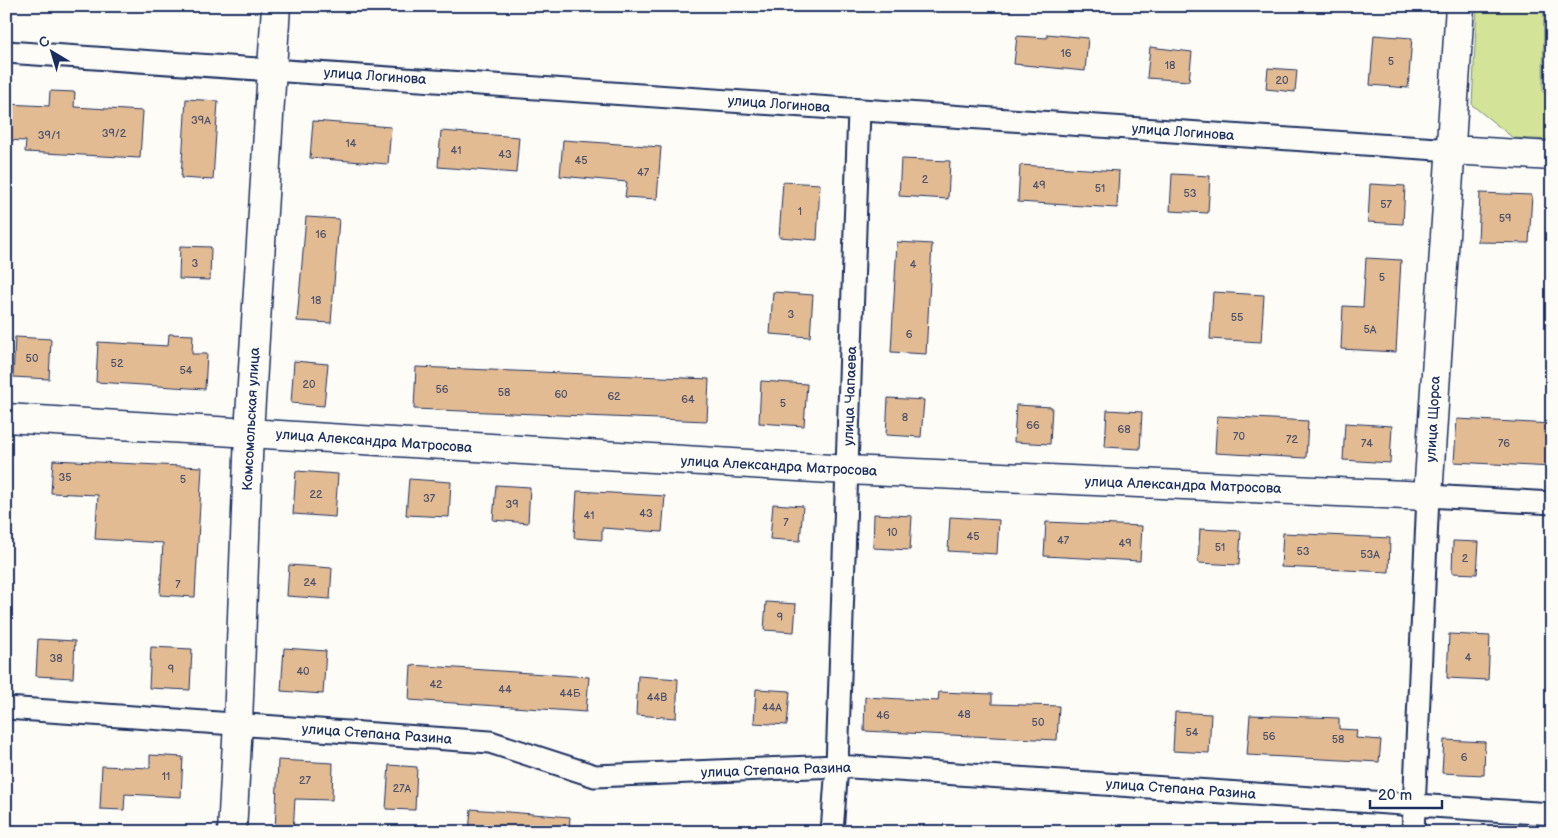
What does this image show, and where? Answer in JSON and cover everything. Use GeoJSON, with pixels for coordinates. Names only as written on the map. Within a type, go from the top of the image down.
{"type":"FeatureCollection","features":[{"type":"Feature","properties":{"kind":"street","name":"Комсомольская улица"},"geometry":{"type":"LineString","coordinates":[[232,832],[249,432],[276,6]]}},
{"type":"Feature","properties":{"kind":"street","name":"улица Щорса"},"geometry":{"type":"LineString","coordinates":[[1414,832],[1428,496],[1460,6]]}},
{"type":"Feature","properties":{"kind":"street","name":"улица Логинова"},"geometry":{"type":"LineString","coordinates":[[6,52],[1552,156]]}},
{"type":"Feature","properties":{"kind":"street","name":"улица Чапаева"},"geometry":{"type":"LineString","coordinates":[[832,832],[837,766],[860,110]]}},
{"type":"Feature","properties":{"kind":"street","name":"улица Александра Матросова"},"geometry":{"type":"LineString","coordinates":[[6,418],[847,470],[1552,503]]}},
{"type":"Feature","properties":{"kind":"street","name":"улица Степана Разина"},"geometry":{"type":"LineString","coordinates":[[6,708],[490,742],[595,776],[837,766],[1552,814]]}},
{"type":"Feature","properties":{"kind":"green space"},"geometry":{"type":"Polygon","coordinates":[[[1477,6],[1544,6],[1543,92],[1552,93],[1552,140],[1513,138],[1472,105],[1477,6]]]}},
{"type":"Feature","properties":{"kind":"building"},"geometry":{"type":"Polygon","coordinates":[[[1047,34],[1088,38],[1085,71],[1014,64],[1017,36],[1047,38],[1047,34]]]}},
{"type":"Feature","properties":{"kind":"building"},"geometry":{"type":"Polygon","coordinates":[[[1374,35],[1412,38],[1408,88],[1370,85],[1374,35]]]}},
{"type":"Feature","properties":{"kind":"building"},"geometry":{"type":"Polygon","coordinates":[[[1150,47],[1192,52],[1189,81],[1147,78],[1150,47]]]}},
{"type":"Feature","properties":{"kind":"building"},"geometry":{"type":"Polygon","coordinates":[[[1268,68],[1297,70],[1295,92],[1266,89],[1268,68]]]}},
{"type":"Feature","properties":{"kind":"building"},"geometry":{"type":"Polygon","coordinates":[[[50,91],[75,92],[74,107],[143,111],[140,158],[25,152],[26,141],[6,140],[6,104],[49,106],[50,91]]]}},
{"type":"Feature","properties":{"kind":"building"},"geometry":{"type":"Polygon","coordinates":[[[186,99],[218,101],[213,180],[181,178],[186,99]]]}},
{"type":"Feature","properties":{"kind":"building"},"geometry":{"type":"Polygon","coordinates":[[[313,121],[391,127],[388,164],[310,158],[313,121]]]}},
{"type":"Feature","properties":{"kind":"building"},"geometry":{"type":"Polygon","coordinates":[[[441,131],[519,137],[516,173],[438,167],[441,131]]]}},
{"type":"Feature","properties":{"kind":"building"},"geometry":{"type":"Polygon","coordinates":[[[563,140],[661,147],[657,199],[625,197],[627,182],[560,176],[563,140]]]}},
{"type":"Feature","properties":{"kind":"building"},"geometry":{"type":"Polygon","coordinates":[[[901,159],[950,161],[948,199],[899,196],[901,159]]]}},
{"type":"Feature","properties":{"kind":"building"},"geometry":{"type":"Polygon","coordinates":[[[1020,165],[1119,171],[1117,208],[1018,202],[1020,165]]]}},
{"type":"Feature","properties":{"kind":"building"},"geometry":{"type":"Polygon","coordinates":[[[1172,174],[1210,176],[1208,213],[1170,211],[1172,174]]]}},
{"type":"Feature","properties":{"kind":"building"},"geometry":{"type":"Polygon","coordinates":[[[783,182],[820,184],[817,240],[779,237],[783,182]]]}},
{"type":"Feature","properties":{"kind":"building"},"geometry":{"type":"Polygon","coordinates":[[[1370,184],[1405,186],[1403,224],[1368,222],[1370,184]]]}},
{"type":"Feature","properties":{"kind":"building"},"geometry":{"type":"Polygon","coordinates":[[[1480,193],[1532,195],[1529,243],[1478,242],[1480,193]]]}},
{"type":"Feature","properties":{"kind":"building"},"geometry":{"type":"Polygon","coordinates":[[[306,217],[339,219],[331,323],[297,321],[306,217]]]}},
{"type":"Feature","properties":{"kind":"building"},"geometry":{"type":"Polygon","coordinates":[[[897,242],[932,244],[926,354],[891,352],[897,242]]]}},
{"type":"Feature","properties":{"kind":"building"},"geometry":{"type":"Polygon","coordinates":[[[180,246],[211,247],[210,280],[179,279],[180,246]]]}},
{"type":"Feature","properties":{"kind":"building"},"geometry":{"type":"Polygon","coordinates":[[[1366,258],[1401,260],[1396,352],[1341,349],[1343,306],[1363,307],[1366,258]]]}},
{"type":"Feature","properties":{"kind":"building"},"geometry":{"type":"Polygon","coordinates":[[[773,292],[813,295],[810,337],[770,334],[773,292]]]}},
{"type":"Feature","properties":{"kind":"building"},"geometry":{"type":"Polygon","coordinates":[[[1213,292],[1264,295],[1261,342],[1210,339],[1213,292]]]}},
{"type":"Feature","properties":{"kind":"building"},"geometry":{"type":"Polygon","coordinates":[[[169,334],[193,335],[192,354],[207,354],[205,389],[96,382],[98,342],[168,346],[169,334]]]}},
{"type":"Feature","properties":{"kind":"building"},"geometry":{"type":"Polygon","coordinates":[[[15,337],[51,339],[49,379],[13,377],[15,337]]]}},
{"type":"Feature","properties":{"kind":"building"},"geometry":{"type":"Polygon","coordinates":[[[294,361],[328,364],[324,406],[291,403],[294,361]]]}},
{"type":"Feature","properties":{"kind":"building"},"geometry":{"type":"Polygon","coordinates":[[[416,367],[709,379],[707,421],[414,409],[416,367]]]}},
{"type":"Feature","properties":{"kind":"building"},"geometry":{"type":"Polygon","coordinates":[[[761,381],[807,384],[804,426],[759,423],[761,381]]]}},
{"type":"Feature","properties":{"kind":"building"},"geometry":{"type":"Polygon","coordinates":[[[888,398],[924,400],[921,437],[886,435],[888,398]]]}},
{"type":"Feature","properties":{"kind":"building"},"geometry":{"type":"Polygon","coordinates":[[[1016,405],[1052,407],[1050,444],[1014,442],[1016,405]]]}},
{"type":"Feature","properties":{"kind":"building"},"geometry":{"type":"Polygon","coordinates":[[[1107,410],[1142,412],[1140,449],[1105,447],[1107,410]]]}},
{"type":"Feature","properties":{"kind":"building"},"geometry":{"type":"Polygon","coordinates":[[[1217,416],[1308,421],[1306,458],[1215,453],[1217,416]]]}},
{"type":"Feature","properties":{"kind":"building"},"geometry":{"type":"Polygon","coordinates":[[[1457,419],[1552,424],[1552,467],[1454,462],[1457,419]]]}},
{"type":"Feature","properties":{"kind":"building"},"geometry":{"type":"Polygon","coordinates":[[[1345,423],[1392,426],[1390,463],[1343,460],[1345,423]]]}},
{"type":"Feature","properties":{"kind":"building"},"geometry":{"type":"Polygon","coordinates":[[[53,460],[202,467],[195,597],[160,595],[163,543],[95,539],[98,495],[51,493],[53,460]]]}},
{"type":"Feature","properties":{"kind":"building"},"geometry":{"type":"Polygon","coordinates":[[[296,471],[338,474],[335,517],[293,514],[296,471]]]}},
{"type":"Feature","properties":{"kind":"building"},"geometry":{"type":"Polygon","coordinates":[[[409,479],[451,482],[449,517],[406,515],[409,479]]]}},
{"type":"Feature","properties":{"kind":"building"},"geometry":{"type":"Polygon","coordinates":[[[496,485],[530,487],[528,523],[493,520],[496,485]]]}},
{"type":"Feature","properties":{"kind":"building"},"geometry":{"type":"Polygon","coordinates":[[[577,491],[665,496],[662,532],[602,528],[602,540],[574,538],[577,491]]]}},
{"type":"Feature","properties":{"kind":"building"},"geometry":{"type":"Polygon","coordinates":[[[773,504],[803,506],[800,541],[770,539],[773,504]]]}},
{"type":"Feature","properties":{"kind":"building"},"geometry":{"type":"Polygon","coordinates":[[[874,514],[912,516],[910,550],[873,548],[874,514]]]}},
{"type":"Feature","properties":{"kind":"building"},"geometry":{"type":"Polygon","coordinates":[[[950,517],[999,520],[997,554],[948,551],[950,517]]]}},
{"type":"Feature","properties":{"kind":"building"},"geometry":{"type":"Polygon","coordinates":[[[1046,522],[1142,526],[1140,561],[1044,556],[1046,522]]]}},
{"type":"Feature","properties":{"kind":"building"},"geometry":{"type":"Polygon","coordinates":[[[1200,529],[1241,531],[1239,565],[1198,563],[1200,529]]]}},
{"type":"Feature","properties":{"kind":"building"},"geometry":{"type":"Polygon","coordinates":[[[1283,533],[1390,538],[1389,572],[1281,567],[1283,533]]]}},
{"type":"Feature","properties":{"kind":"building"},"geometry":{"type":"Polygon","coordinates":[[[1453,541],[1479,542],[1477,574],[1452,573],[1453,541]]]}},
{"type":"Feature","properties":{"kind":"building"},"geometry":{"type":"Polygon","coordinates":[[[289,565],[332,568],[330,599],[287,596],[289,565]]]}},
{"type":"Feature","properties":{"kind":"building"},"geometry":{"type":"Polygon","coordinates":[[[766,602],[796,604],[794,632],[764,630],[766,602]]]}},
{"type":"Feature","properties":{"kind":"building"},"geometry":{"type":"Polygon","coordinates":[[[1449,634],[1490,636],[1488,680],[1447,678],[1449,634]]]}},
{"type":"Feature","properties":{"kind":"building"},"geometry":{"type":"Polygon","coordinates":[[[38,639],[75,641],[73,678],[36,676],[38,639]]]}},
{"type":"Feature","properties":{"kind":"building"},"geometry":{"type":"Polygon","coordinates":[[[151,647],[192,649],[190,690],[149,688],[151,647]]]}},
{"type":"Feature","properties":{"kind":"building"},"geometry":{"type":"Polygon","coordinates":[[[284,648],[326,651],[323,694],[281,691],[284,648]]]}},
{"type":"Feature","properties":{"kind":"building"},"geometry":{"type":"Polygon","coordinates":[[[411,665],[589,677],[586,712],[409,700],[411,665]]]}},
{"type":"Feature","properties":{"kind":"building"},"geometry":{"type":"Polygon","coordinates":[[[638,676],[678,679],[676,718],[636,715],[638,676]]]}},
{"type":"Feature","properties":{"kind":"building"},"geometry":{"type":"Polygon","coordinates":[[[756,689],[790,691],[787,725],[754,723],[756,689]]]}},
{"type":"Feature","properties":{"kind":"building"},"geometry":{"type":"Polygon","coordinates":[[[939,692],[992,694],[992,704],[1059,706],[1057,740],[864,731],[865,697],[938,701],[939,692]]]}},
{"type":"Feature","properties":{"kind":"building"},"geometry":{"type":"Polygon","coordinates":[[[1175,712],[1211,714],[1209,753],[1173,751],[1175,712]]]}},
{"type":"Feature","properties":{"kind":"building"},"geometry":{"type":"Polygon","coordinates":[[[1250,715],[1339,718],[1339,729],[1357,730],[1356,738],[1381,740],[1379,762],[1247,755],[1250,715]]]}},
{"type":"Feature","properties":{"kind":"building"},"geometry":{"type":"Polygon","coordinates":[[[1444,740],[1485,742],[1484,775],[1442,773],[1444,740]]]}},
{"type":"Feature","properties":{"kind":"building"},"geometry":{"type":"Polygon","coordinates":[[[150,755],[183,757],[181,797],[125,794],[124,810],[100,809],[102,766],[150,768],[150,755]]]}},
{"type":"Feature","properties":{"kind":"building"},"geometry":{"type":"Polygon","coordinates":[[[278,760],[333,763],[332,800],[295,799],[293,832],[275,832],[278,760]]]}},
{"type":"Feature","properties":{"kind":"building"},"geometry":{"type":"Polygon","coordinates":[[[389,765],[417,767],[415,810],[386,809],[389,765]]]}},
{"type":"Feature","properties":{"kind":"building"},"geometry":{"type":"Polygon","coordinates":[[[471,809],[570,817],[569,832],[469,832],[471,809]]]}}]}
